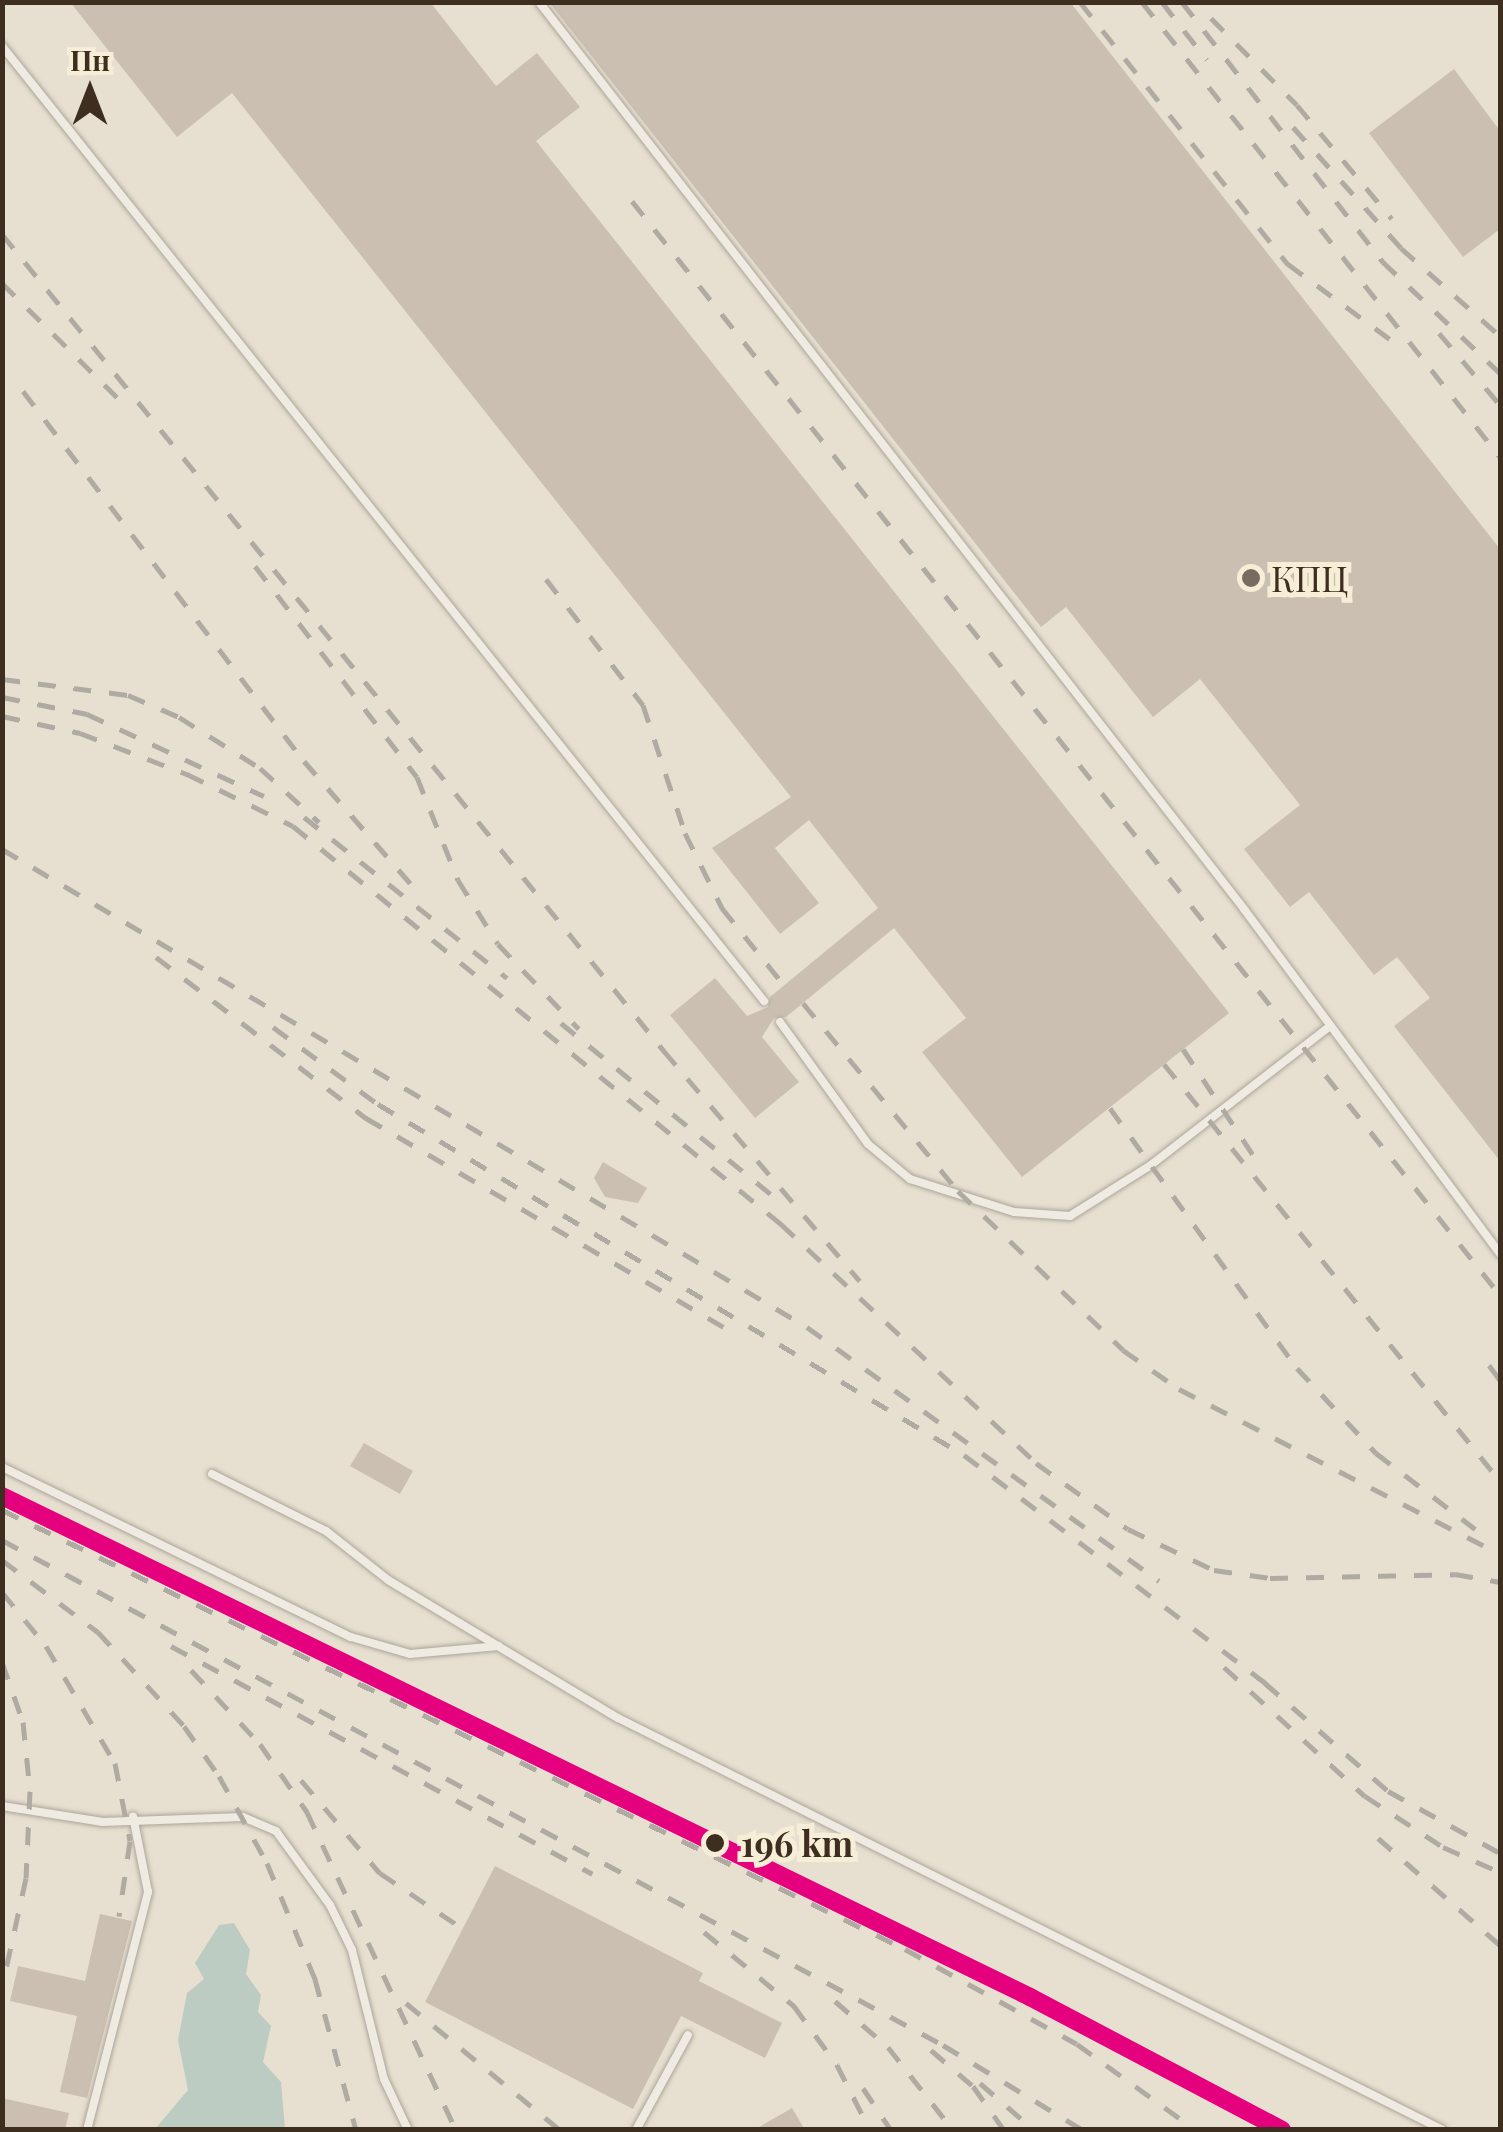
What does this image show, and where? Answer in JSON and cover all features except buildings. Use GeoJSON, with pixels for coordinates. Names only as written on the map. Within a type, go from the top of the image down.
{"type":"FeatureCollection","features":[{"type":"Feature","properties":{"kind":"lane"},"geometry":{"type":"LineString","coordinates":[[539,2],[1330,1026],[1500,1254]]}},
{"type":"Feature","properties":{"kind":"lane"},"geometry":{"type":"LineString","coordinates":[[2,46],[764,1001]]}},
{"type":"Feature","properties":{"kind":"lane"},"geometry":{"type":"LineString","coordinates":[[780,1022],[868,1144],[910,1179],[1014,1212],[1070,1216],[1151,1165],[1330,1026]]}},
{"type":"Feature","properties":{"kind":"lane"},"geometry":{"type":"LineString","coordinates":[[2,1467],[351,1637],[410,1654],[499,1646]]}},
{"type":"Feature","properties":{"kind":"lane"},"geometry":{"type":"LineString","coordinates":[[212,1474],[326,1531],[388,1580],[618,1718],[1444,2130]]}},
{"type":"Feature","properties":{"kind":"lane"},"geometry":{"type":"LineString","coordinates":[[2,1806],[102,1822],[133,1816],[243,1817],[276,1832],[330,1905],[352,1950],[384,2079],[408,2130]]}},
{"type":"Feature","properties":{"kind":"lane"},"geometry":{"type":"LineString","coordinates":[[86,2130],[148,1892],[133,1816]]}},
{"type":"Feature","properties":{"kind":"lane"},"geometry":{"type":"LineString","coordinates":[[636,2130],[688,2034]]}},
{"type":"Feature","properties":{"kind":"shaded area"},"geometry":{"type":"Polygon","coordinates":[[[234,1923],[250,1950],[246,1974],[261,1995],[258,2012],[271,2026],[263,2062],[281,2082],[285,2129],[155,2129],[188,2090],[178,2040],[187,1993],[204,1979],[195,1963],[219,1925],[234,1923]]]}},
{"type":"Feature","properties":{"kind":"railway"},"geometry":{"type":"LineString","coordinates":[[1080,2],[1288,264],[1398,345]]}},
{"type":"Feature","properties":{"kind":"railway"},"geometry":{"type":"LineString","coordinates":[[1142,2],[1500,457]]}},
{"type":"Feature","properties":{"kind":"railway"},"geometry":{"type":"LineString","coordinates":[[1162,2],[1207,60]]}},
{"type":"Feature","properties":{"kind":"railway"},"geometry":{"type":"LineString","coordinates":[[1182,2],[1383,262],[1500,373]]}},
{"type":"Feature","properties":{"kind":"railway"},"geometry":{"type":"LineString","coordinates":[[1211,18],[1297,105],[1392,219]]}},
{"type":"Feature","properties":{"kind":"railway"},"geometry":{"type":"LineString","coordinates":[[1293,127],[1401,248],[1500,336]]}},
{"type":"Feature","properties":{"kind":"railway"},"geometry":{"type":"LineString","coordinates":[[632,201],[1500,1295]]}},
{"type":"Feature","properties":{"kind":"railway"},"geometry":{"type":"LineString","coordinates":[[2,234],[664,1051],[860,1281]]}},
{"type":"Feature","properties":{"kind":"railway"},"geometry":{"type":"LineString","coordinates":[[2,283],[123,403]]}},
{"type":"Feature","properties":{"kind":"railway"},"geometry":{"type":"LineString","coordinates":[[1439,333],[1500,405]]}},
{"type":"Feature","properties":{"kind":"railway"},"geometry":{"type":"LineString","coordinates":[[23,391],[304,761],[410,883]]}},
{"type":"Feature","properties":{"kind":"railway"},"geometry":{"type":"LineString","coordinates":[[255,566],[417,777],[458,880],[498,944],[579,1029]]}},
{"type":"Feature","properties":{"kind":"railway"},"geometry":{"type":"LineString","coordinates":[[546,579],[643,705],[685,833],[722,908],[784,985]]}},
{"type":"Feature","properties":{"kind":"railway"},"geometry":{"type":"LineString","coordinates":[[2,679],[128,695],[179,717],[260,768],[319,822]]}},
{"type":"Feature","properties":{"kind":"railway"},"geometry":{"type":"LineString","coordinates":[[2,697],[87,714],[264,796]]}},
{"type":"Feature","properties":{"kind":"railway"},"geometry":{"type":"LineString","coordinates":[[2,716],[80,733],[187,774],[293,826],[781,1224],[1036,1463],[1128,1529],[1214,1570],[1270,1578],[1455,1574],[1500,1582]]}},
{"type":"Feature","properties":{"kind":"railway"},"geometry":{"type":"LineString","coordinates":[[304,817],[507,978]]}},
{"type":"Feature","properties":{"kind":"railway"},"geometry":{"type":"LineString","coordinates":[[2,849],[807,1327],[1159,1581]]}},
{"type":"Feature","properties":{"kind":"railway"},"geometry":{"type":"LineString","coordinates":[[156,957],[366,1118],[723,1327]]}},
{"type":"Feature","properties":{"kind":"railway"},"geometry":{"type":"LineString","coordinates":[[803,1003],[958,1191],[1123,1350],[1179,1389],[1500,1554]]}},
{"type":"Feature","properties":{"kind":"railway"},"geometry":{"type":"LineString","coordinates":[[561,1023],[782,1203]]}},
{"type":"Feature","properties":{"kind":"railway"},"geometry":{"type":"LineString","coordinates":[[273,1027],[378,1104],[964,1455],[1265,1683],[1388,1791],[1500,1853]]}},
{"type":"Feature","properties":{"kind":"railway"},"geometry":{"type":"LineString","coordinates":[[1183,1049],[1259,1164]]}},
{"type":"Feature","properties":{"kind":"railway"},"geometry":{"type":"LineString","coordinates":[[1164,1064],[1500,1481]]}},
{"type":"Feature","properties":{"kind":"railway"},"geometry":{"type":"LineString","coordinates":[[1110,1108],[1297,1368],[1376,1453],[1475,1529]]}},
{"type":"Feature","properties":{"kind":"railway"},"geometry":{"type":"LineString","coordinates":[[1489,1365],[1500,1380]]}},
{"type":"Feature","properties":{"kind":"railway"},"geometry":{"type":"LineString","coordinates":[[2,1510],[905,1949],[1077,2044],[1196,2130]]}},
{"type":"Feature","properties":{"kind":"railway"},"geometry":{"type":"LineString","coordinates":[[2,1540],[943,2045],[1083,2130]]}},
{"type":"Feature","properties":{"kind":"railway"},"geometry":{"type":"LineString","coordinates":[[2,1560],[98,1632],[184,1726],[219,1776],[267,1863],[315,1979],[356,2130]]}},
{"type":"Feature","properties":{"kind":"railway"},"geometry":{"type":"LineString","coordinates":[[2,1592],[46,1646],[115,1763],[130,1841],[119,1916]]}},
{"type":"Feature","properties":{"kind":"railway"},"geometry":{"type":"LineString","coordinates":[[171,1646],[592,1874]]}},
{"type":"Feature","properties":{"kind":"railway"},"geometry":{"type":"LineString","coordinates":[[2,1662],[23,1722],[30,1791],[26,1878],[2,1987]]}},
{"type":"Feature","properties":{"kind":"railway"},"geometry":{"type":"LineString","coordinates":[[1224,1667],[1365,1796],[1443,1847],[1500,1872]]}},
{"type":"Feature","properties":{"kind":"railway"},"geometry":{"type":"LineString","coordinates":[[191,1670],[260,1744],[307,1812],[456,2130]]}},
{"type":"Feature","properties":{"kind":"railway"},"geometry":{"type":"LineString","coordinates":[[301,1780],[380,1873],[462,1928]]}},
{"type":"Feature","properties":{"kind":"railway"},"geometry":{"type":"LineString","coordinates":[[1378,1838],[1500,1945]]}},
{"type":"Feature","properties":{"kind":"railway"},"geometry":{"type":"LineString","coordinates":[[704,1932],[794,2006],[837,2065],[870,2130]]}},
{"type":"Feature","properties":{"kind":"railway"},"geometry":{"type":"LineString","coordinates":[[835,2001],[888,2047],[953,2130]]}},
{"type":"Feature","properties":{"kind":"railway"},"geometry":{"type":"LineString","coordinates":[[406,2003],[560,2130]]}},
{"type":"Feature","properties":{"kind":"railway"},"geometry":{"type":"LineString","coordinates":[[931,2050],[973,2086],[1004,2130]]}},
{"type":"Feature","properties":{"kind":"railway"},"geometry":{"type":"LineString","coordinates":[[980,2083],[1034,2130]]}},
{"type":"Feature","properties":{"kind":"railway"},"geometry":{"type":"LineString","coordinates":[[863,2088],[891,2130]]}},
{"type":"Feature","properties":{"kind":"transit line"},"geometry":{"type":"LineString","coordinates":[[2,1496],[1030,1997],[1282,2130]]}},
{"type":"Feature","properties":{"kind":"place","name":"КПЦ"},"geometry":{"type":"Point","coordinates":[1251,578]}},
{"type":"Feature","properties":{"kind":"place","name":"196 km"},"geometry":{"type":"Point","coordinates":[715,1843]}}]}
